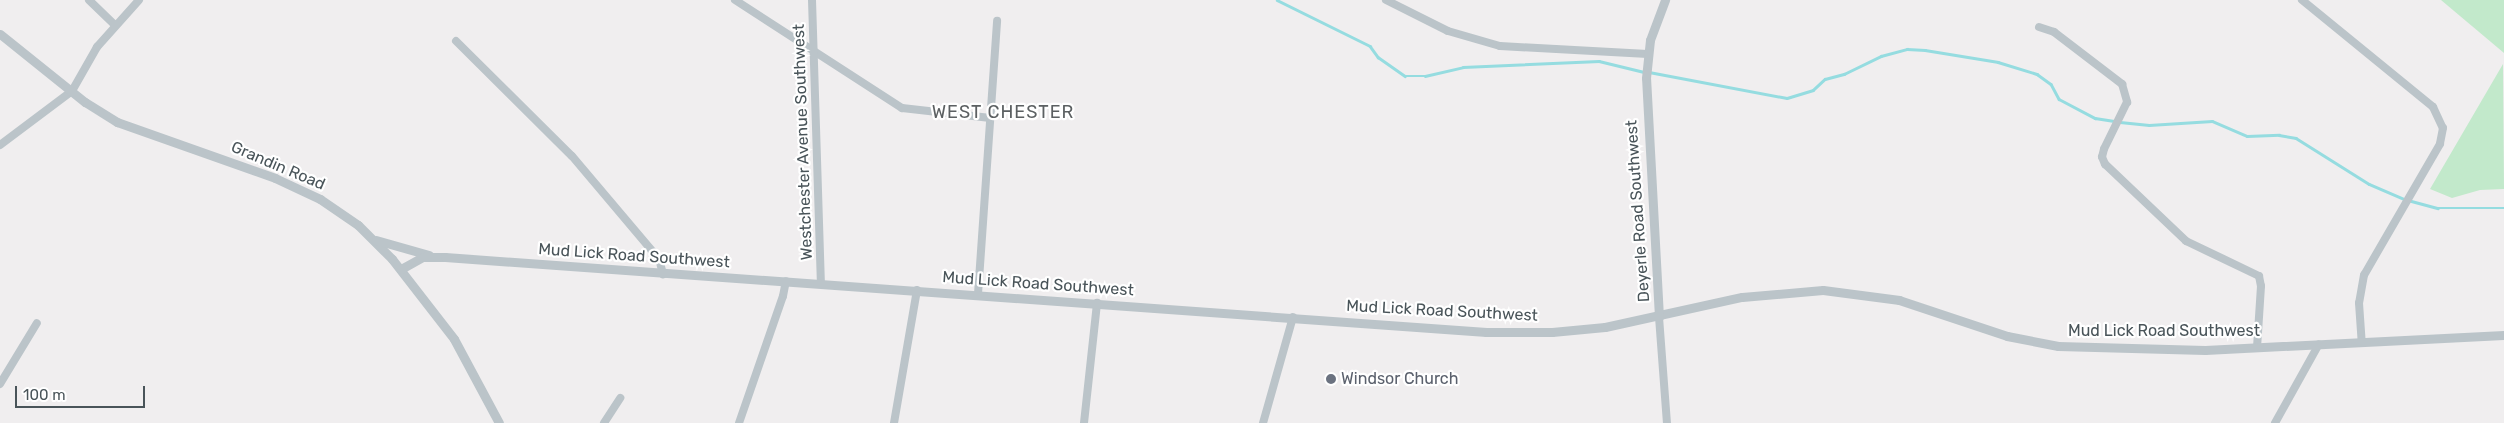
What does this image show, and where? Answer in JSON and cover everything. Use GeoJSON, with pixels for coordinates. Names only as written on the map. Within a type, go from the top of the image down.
{"type":"FeatureCollection","features":[{"type":"Feature","properties":{"kind":"street"},"geometry":{"type":"LineString","coordinates":[[89,0],[114,24]]}},
{"type":"Feature","properties":{"kind":"street"},"geometry":{"type":"LineString","coordinates":[[0,145],[72,91],[97,47],[114,24],[139,0]]}},
{"type":"Feature","properties":{"kind":"street"},"geometry":{"type":"LineString","coordinates":[[735,0],[902,108],[990,118]]}},
{"type":"Feature","properties":{"kind":"street","name":"Westchester Avenue Southwest"},"geometry":{"type":"LineString","coordinates":[[812,0],[822,284]]}},
{"type":"Feature","properties":{"kind":"street"},"geometry":{"type":"LineString","coordinates":[[1386,0],[1448,32],[1493,44],[1648,54]]}},
{"type":"Feature","properties":{"kind":"street","name":"Deyerle Road Southwest"},"geometry":{"type":"LineString","coordinates":[[1665,0],[1648,54],[1647,69],[1667,423]]}},
{"type":"Feature","properties":{"kind":"street"},"geometry":{"type":"LineString","coordinates":[[2302,0],[2433,107],[2440,118],[2443,128],[2440,144],[2404,204],[2361,285],[2362,342]]}},
{"type":"Feature","properties":{"kind":"street"},"geometry":{"type":"LineString","coordinates":[[978,294],[997,21]]}},
{"type":"Feature","properties":{"kind":"street"},"geometry":{"type":"LineString","coordinates":[[2039,27],[2054,32],[2122,84],[2127,102],[2102,157],[2105,164],[2186,241],[2259,276],[2257,348]]}},
{"type":"Feature","properties":{"kind":"street","name":"Grandin Road"},"geometry":{"type":"LineString","coordinates":[[0,34],[102,114],[130,128],[272,176],[311,195],[346,216],[374,240],[401,269],[454,339],[499,423]]}},
{"type":"Feature","properties":{"kind":"street"},"geometry":{"type":"LineString","coordinates":[[456,41],[572,156],[659,259],[663,274]]}},
{"type":"Feature","properties":{"kind":"street"},"geometry":{"type":"LineString","coordinates":[[374,240],[431,256]]}},
{"type":"Feature","properties":{"kind":"street","name":"Mud Lick Road Southwest"},"geometry":{"type":"LineString","coordinates":[[401,269],[414,260],[431,256],[663,274],[1528,333],[1605,327],[1660,317],[1742,297],[1831,291],[1899,300],[2007,336],[2044,344],[2171,350],[2257,348],[2504,335]]}},
{"type":"Feature","properties":{"kind":"street"},"geometry":{"type":"LineString","coordinates":[[739,423],[783,296],[786,281]]}},
{"type":"Feature","properties":{"kind":"street"},"geometry":{"type":"LineString","coordinates":[[894,423],[917,290]]}},
{"type":"Feature","properties":{"kind":"street"},"geometry":{"type":"LineString","coordinates":[[1084,423],[1097,303]]}},
{"type":"Feature","properties":{"kind":"street"},"geometry":{"type":"LineString","coordinates":[[1263,423],[1293,317]]}},
{"type":"Feature","properties":{"kind":"street"},"geometry":{"type":"LineString","coordinates":[[0,384],[37,323]]}},
{"type":"Feature","properties":{"kind":"street"},"geometry":{"type":"LineString","coordinates":[[2275,423],[2319,344]]}},
{"type":"Feature","properties":{"kind":"street"},"geometry":{"type":"LineString","coordinates":[[604,423],[620,398]]}},
{"type":"Feature","properties":{"kind":"green space"},"geometry":{"type":"Polygon","coordinates":[[[2441,0],[2504,0],[2504,53],[2441,0]]]}},
{"type":"Feature","properties":{"kind":"green space"},"geometry":{"type":"Polygon","coordinates":[[[2503,64],[2504,189],[2480,190],[2452,198],[2430,189],[2503,64]]]}},
{"type":"Feature","properties":{"kind":"waterway"},"geometry":{"type":"LineString","coordinates":[[1277,0],[1370,46],[1378,57],[1405,76],[1425,76],[1463,67],[1599,61],[1644,72]]}},
{"type":"Feature","properties":{"kind":"waterway"},"geometry":{"type":"LineString","coordinates":[[1649,72],[1787,98],[1813,90],[1825,79],[1844,74],[1881,56],[1907,49],[1925,50],[1998,62],[2037,74],[2051,84],[2059,99],[2095,118],[2114,121]]}},
{"type":"Feature","properties":{"kind":"waterway"},"geometry":{"type":"LineString","coordinates":[[2120,122],[2149,125],[2212,121],[2247,136],[2279,135],[2296,138],[2369,184],[2404,199],[2438,208],[2504,208]]}},
{"type":"Feature","properties":{"kind":"place","name":"Windsor Church"},"geometry":{"type":"Point","coordinates":[1331,379]}},
{"type":"Feature","properties":{"kind":"district","name":"WEST CHESTER"},"geometry":{"type":"Point","coordinates":[1003,112]}}]}
